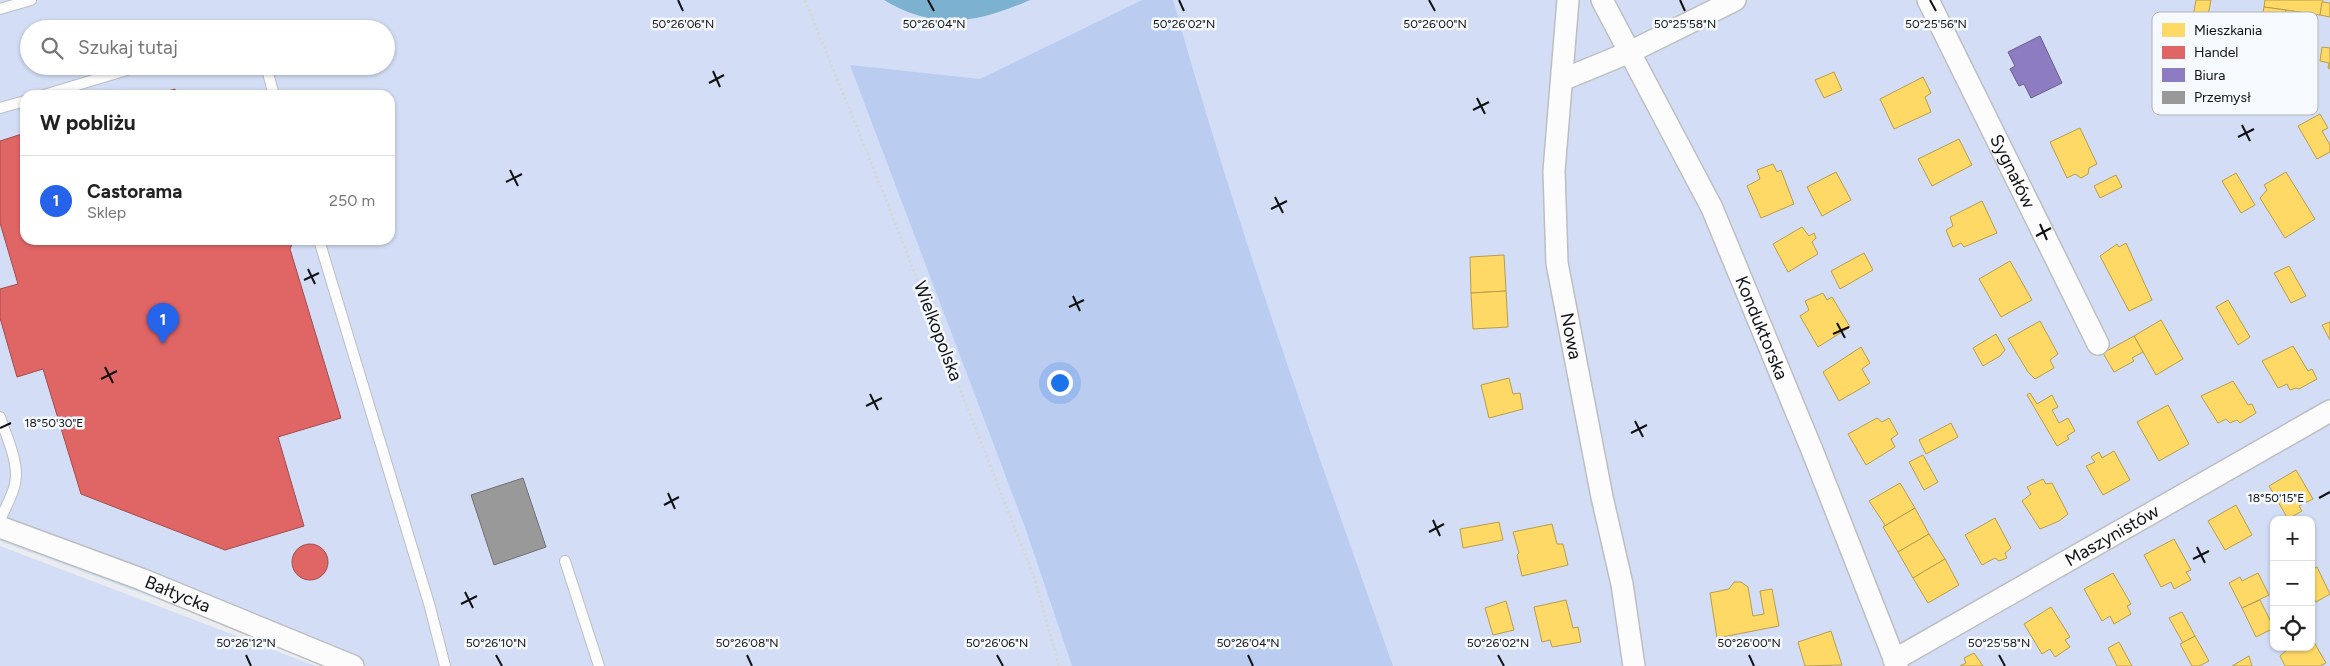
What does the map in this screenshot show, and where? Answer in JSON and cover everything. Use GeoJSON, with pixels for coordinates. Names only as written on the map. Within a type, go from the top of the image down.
{"type":"FeatureCollection","features":[{"type":"Feature","properties":{"kind":"street","name":"Nowa"},"geometry":{"type":"LineString","coordinates":[[1568,0],[1554,171],[1557,263],[1600,488],[1622,584],[1634,666]]}},
{"type":"Feature","properties":{"kind":"street","name":"Konduktorska"},"geometry":{"type":"LineString","coordinates":[[1602,0],[1712,208],[1812,450],[1896,663]]}},
{"type":"Feature","properties":{"kind":"street"},"geometry":{"type":"LineString","coordinates":[[1562,80],[1630,52],[1735,0]]}},
{"type":"Feature","properties":{"kind":"street","name":"Sygnałów"},"geometry":{"type":"LineString","coordinates":[[1928,0],[2098,344]]}},
{"type":"Feature","properties":{"kind":"street","name":"Maszynistów"},"geometry":{"type":"LineString","coordinates":[[1896,663],[2330,411]]}},
{"type":"Feature","properties":{"kind":"street","name":"Bałtycka"},"geometry":{"type":"LineString","coordinates":[[0,527],[141,579],[352,666]]}},
{"type":"Feature","properties":{"kind":"lane"},"geometry":{"type":"LineString","coordinates":[[0,9],[31,0]]}},
{"type":"Feature","properties":{"kind":"lane"},"geometry":{"type":"LineString","coordinates":[[61,90],[110,75]]}},
{"type":"Feature","properties":{"kind":"lane"},"geometry":{"type":"LineString","coordinates":[[268,75],[273,90]]}},
{"type":"Feature","properties":{"kind":"lane"},"geometry":{"type":"LineString","coordinates":[[0,108],[20,102]]}},
{"type":"Feature","properties":{"kind":"lane"},"geometry":{"type":"LineString","coordinates":[[320,245],[430,607],[445,666]]}},
{"type":"Feature","properties":{"kind":"lane"},"geometry":{"type":"LineString","coordinates":[[0,417],[16,475],[11,495],[0,520]]}},
{"type":"Feature","properties":{"kind":"lane"},"geometry":{"type":"LineString","coordinates":[[565,561],[599,666]]}},
{"type":"Feature","properties":{"kind":"path","name":"Wielkopolska"},"geometry":{"type":"LineString","coordinates":[[805,0],[880,182],[1035,580],[1059,666]]}},
{"type":"Feature","properties":{"kind":"shaded area"},"geometry":{"type":"Polygon","coordinates":[[[0,0],[2330,0],[2330,666],[337,666],[0,541],[0,0]]]}},
{"type":"Feature","properties":{"kind":"shaded area"},"geometry":{"type":"Polygon","coordinates":[[[884,0],[1030,0],[1011,8],[974,18],[939,20],[903,10],[884,0]]]}},
{"type":"Feature","properties":{"kind":"shaded area"},"geometry":{"type":"Polygon","coordinates":[[[1142,0],[1173,0],[1197,84],[1250,252],[1393,666],[1072,666],[1026,530],[850,65],[980,79],[1142,0]]]}},
{"type":"Feature","properties":{"kind":"shaded area"},"geometry":{"type":"Polygon","coordinates":[[[0,546],[316,666],[0,666],[0,546]]]}},
{"type":"Feature","properties":{"kind":"building: Mieszkania"},"geometry":{"type":"Polygon","coordinates":[[[2196,0],[2211,0],[2209,12],[2194,12],[2196,0]]]}},
{"type":"Feature","properties":{"kind":"building: Mieszkania"},"geometry":{"type":"Polygon","coordinates":[[[2265,0],[2323,0],[2320,15],[2318,15],[2318,12],[2299,12],[2264,7],[2265,0]]]}},
{"type":"Feature","properties":{"kind":"building: Mieszkania"},"geometry":{"type":"Polygon","coordinates":[[[2322,2],[2330,3],[2330,17],[2320,15],[2322,2]]]}},
{"type":"Feature","properties":{"kind":"building: Mieszkania"},"geometry":{"type":"Polygon","coordinates":[[[2264,7],[2286,10],[2286,12],[2263,12],[2264,7]]]}},
{"type":"Feature","properties":{"kind":"building: Mieszkania"},"geometry":{"type":"Polygon","coordinates":[[[2322,47],[2330,48],[2330,69],[2328,68],[2329,63],[2320,61],[2322,47]]]}},
{"type":"Feature","properties":{"kind":"building: Mieszkania"},"geometry":{"type":"Polygon","coordinates":[[[1834,72],[1842,90],[1824,98],[1815,80],[1834,72]]]}},
{"type":"Feature","properties":{"kind":"building: Mieszkania"},"geometry":{"type":"Polygon","coordinates":[[[1923,77],[1931,93],[1925,97],[1931,112],[1894,129],[1880,99],[1923,77]]]}},
{"type":"Feature","properties":{"kind":"building: Mieszkania"},"geometry":{"type":"Polygon","coordinates":[[[2320,114],[2328,128],[2322,131],[2330,145],[2330,152],[2317,159],[2298,126],[2320,114]]]}},
{"type":"Feature","properties":{"kind":"building: Mieszkania"},"geometry":{"type":"Polygon","coordinates":[[[2080,128],[2097,164],[2089,168],[2088,174],[2081,178],[2075,174],[2067,178],[2050,142],[2080,128]]]}},
{"type":"Feature","properties":{"kind":"building: Mieszkania"},"geometry":{"type":"Polygon","coordinates":[[[1959,139],[1972,165],[1932,186],[1918,159],[1959,139]]]}},
{"type":"Feature","properties":{"kind":"building: Mieszkania"},"geometry":{"type":"Polygon","coordinates":[[[1773,164],[1777,172],[1781,170],[1794,204],[1761,218],[1747,186],[1760,179],[1757,170],[1773,164]]]}},
{"type":"Feature","properties":{"kind":"building: Mieszkania"},"geometry":{"type":"Polygon","coordinates":[[[1836,172],[1851,200],[1822,216],[1807,187],[1836,172]]]}},
{"type":"Feature","properties":{"kind":"building: Mieszkania"},"geometry":{"type":"Polygon","coordinates":[[[2286,172],[2315,219],[2285,238],[2260,198],[2267,190],[2264,185],[2286,172]]]}},
{"type":"Feature","properties":{"kind":"building: Mieszkania"},"geometry":{"type":"Polygon","coordinates":[[[2236,173],[2255,205],[2241,213],[2222,181],[2236,173]]]}},
{"type":"Feature","properties":{"kind":"building: Mieszkania"},"geometry":{"type":"Polygon","coordinates":[[[2116,175],[2122,187],[2100,198],[2094,186],[2116,175]]]}},
{"type":"Feature","properties":{"kind":"building: Mieszkania"},"geometry":{"type":"Polygon","coordinates":[[[1982,201],[1997,233],[1964,247],[1961,243],[1953,247],[1946,230],[1953,226],[1950,217],[1982,201]]]}},
{"type":"Feature","properties":{"kind":"building: Mieszkania"},"geometry":{"type":"Polygon","coordinates":[[[1802,227],[1809,236],[1814,233],[1816,238],[1812,242],[1818,254],[1788,272],[1773,244],[1802,227]]]}},
{"type":"Feature","properties":{"kind":"building: Mieszkania"},"geometry":{"type":"Polygon","coordinates":[[[2126,243],[2152,300],[2129,311],[2100,256],[2117,244],[2119,247],[2126,243]]]}},
{"type":"Feature","properties":{"kind":"building: Mieszkania"},"geometry":{"type":"Polygon","coordinates":[[[1864,253],[1873,270],[1840,289],[1831,271],[1864,253]]]}},
{"type":"Feature","properties":{"kind":"building: Mieszkania"},"geometry":{"type":"Polygon","coordinates":[[[1504,255],[1506,291],[1471,293],[1470,257],[1504,255]]]}},
{"type":"Feature","properties":{"kind":"building: Mieszkania"},"geometry":{"type":"Polygon","coordinates":[[[2010,261],[2032,300],[2001,317],[1979,279],[2010,261]]]}},
{"type":"Feature","properties":{"kind":"building: Mieszkania"},"geometry":{"type":"Polygon","coordinates":[[[2289,266],[2306,296],[2291,303],[2274,273],[2289,266]]]}},
{"type":"Feature","properties":{"kind":"building: Mieszkania"},"geometry":{"type":"Polygon","coordinates":[[[1506,291],[1508,327],[1473,329],[1471,293],[1506,291]]]}},
{"type":"Feature","properties":{"kind":"building: Mieszkania"},"geometry":{"type":"Polygon","coordinates":[[[1823,293],[1827,300],[1832,297],[1850,327],[1818,347],[1800,316],[1809,310],[1805,301],[1823,293]]]}},
{"type":"Feature","properties":{"kind":"building: Mieszkania"},"geometry":{"type":"Polygon","coordinates":[[[2228,300],[2250,337],[2238,345],[2216,307],[2228,300]]]}},
{"type":"Feature","properties":{"kind":"building: Mieszkania"},"geometry":{"type":"Polygon","coordinates":[[[2161,320],[2183,359],[2156,375],[2134,336],[2161,320]]]}},
{"type":"Feature","properties":{"kind":"building: Mieszkania"},"geometry":{"type":"Polygon","coordinates":[[[2040,321],[2058,354],[2050,360],[2054,368],[2035,379],[2028,372],[2008,339],[2040,321]]]}},
{"type":"Feature","properties":{"kind":"building: Mieszkania"},"geometry":{"type":"Polygon","coordinates":[[[2330,322],[2330,340],[2322,325],[2330,322]]]}},
{"type":"Feature","properties":{"kind":"building: Mieszkania"},"geometry":{"type":"Polygon","coordinates":[[[1996,334],[2005,350],[2000,356],[1983,366],[1973,348],[1996,334]]]}},
{"type":"Feature","properties":{"kind":"building: Mieszkania"},"geometry":{"type":"Polygon","coordinates":[[[2134,336],[2143,352],[2132,358],[2134,361],[2114,372],[2103,353],[2134,336]]]}},
{"type":"Feature","properties":{"kind":"building: Mieszkania"},"geometry":{"type":"Polygon","coordinates":[[[2293,346],[2308,371],[2312,369],[2317,379],[2299,389],[2290,390],[2287,384],[2278,388],[2262,361],[2293,346]]]}},
{"type":"Feature","properties":{"kind":"building: Mieszkania"},"geometry":{"type":"Polygon","coordinates":[[[1861,347],[1870,363],[1862,369],[1870,383],[1839,401],[1823,372],[1861,347]]]}},
{"type":"Feature","properties":{"kind":"building: Mieszkania"},"geometry":{"type":"Polygon","coordinates":[[[1509,378],[1513,394],[1520,393],[1523,409],[1489,418],[1481,385],[1509,378]]]}},
{"type":"Feature","properties":{"kind":"building: Mieszkania"},"geometry":{"type":"Polygon","coordinates":[[[2233,381],[2248,405],[2252,404],[2256,413],[2240,423],[2237,420],[2230,423],[2226,419],[2218,423],[2201,396],[2233,381]]]}},
{"type":"Feature","properties":{"kind":"building: Mieszkania"},"geometry":{"type":"Polygon","coordinates":[[[2030,393],[2037,404],[2052,395],[2058,407],[2052,410],[2059,423],[2068,418],[2075,431],[2067,436],[2069,439],[2057,446],[2027,395],[2030,393]]]}},
{"type":"Feature","properties":{"kind":"building: Mieszkania"},"geometry":{"type":"Polygon","coordinates":[[[2168,405],[2189,444],[2159,461],[2137,422],[2168,405]]]}},
{"type":"Feature","properties":{"kind":"building: Mieszkania"},"geometry":{"type":"Polygon","coordinates":[[[1877,418],[1882,422],[1889,418],[1898,434],[1891,439],[1895,447],[1866,465],[1848,434],[1877,418]]]}},
{"type":"Feature","properties":{"kind":"building: Mieszkania"},"geometry":{"type":"Polygon","coordinates":[[[1951,423],[1958,437],[1926,454],[1919,440],[1951,423]]]}},
{"type":"Feature","properties":{"kind":"building: Mieszkania"},"geometry":{"type":"Polygon","coordinates":[[[2114,451],[2130,480],[2103,495],[2086,466],[2095,462],[2091,457],[2099,452],[2102,458],[2114,451]]]}},
{"type":"Feature","properties":{"kind":"building: Mieszkania"},"geometry":{"type":"Polygon","coordinates":[[[1923,455],[1938,482],[1924,490],[1909,462],[1923,455]]]}},
{"type":"Feature","properties":{"kind":"building: Mieszkania"},"geometry":{"type":"Polygon","coordinates":[[[2296,470],[2313,499],[2299,506],[2302,511],[2293,516],[2286,516],[2269,486],[2296,470]]]}},
{"type":"Feature","properties":{"kind":"building: Mieszkania"},"geometry":{"type":"Polygon","coordinates":[[[2043,479],[2046,484],[2052,483],[2068,514],[2059,521],[2040,529],[2022,501],[2031,494],[2027,487],[2043,479]]]}},
{"type":"Feature","properties":{"kind":"building: Mieszkania"},"geometry":{"type":"Polygon","coordinates":[[[1900,483],[1915,508],[1883,527],[1885,525],[1869,501],[1900,483]]]}},
{"type":"Feature","properties":{"kind":"building: Mieszkania"},"geometry":{"type":"Polygon","coordinates":[[[2236,505],[2252,535],[2225,550],[2208,521],[2236,505]]]}},
{"type":"Feature","properties":{"kind":"building: Mieszkania"},"geometry":{"type":"Polygon","coordinates":[[[1915,508],[1929,534],[1898,552],[1883,527],[1915,508]]]}},
{"type":"Feature","properties":{"kind":"building: Mieszkania"},"geometry":{"type":"Polygon","coordinates":[[[1995,518],[2011,548],[2005,553],[2007,558],[1999,561],[1995,558],[1982,565],[1965,535],[1995,518]]]}},
{"type":"Feature","properties":{"kind":"building: Mieszkania"},"geometry":{"type":"Polygon","coordinates":[[[1499,522],[1503,540],[1463,548],[1460,529],[1499,522]]]}},
{"type":"Feature","properties":{"kind":"building: Mieszkania"},"geometry":{"type":"Polygon","coordinates":[[[1552,524],[1557,544],[1563,544],[1568,565],[1522,576],[1517,555],[1519,553],[1513,532],[1552,524]]]}},
{"type":"Feature","properties":{"kind":"building: Mieszkania"},"geometry":{"type":"Polygon","coordinates":[[[1929,534],[1945,559],[1913,578],[1898,552],[1929,534]]]}},
{"type":"Feature","properties":{"kind":"building: Mieszkania"},"geometry":{"type":"Polygon","coordinates":[[[2174,539],[2191,570],[2186,572],[2191,580],[2174,589],[2171,582],[2161,587],[2144,555],[2174,539]]]}},
{"type":"Feature","properties":{"kind":"building: Mieszkania"},"geometry":{"type":"Polygon","coordinates":[[[1945,559],[1959,585],[1928,603],[1913,578],[1945,559]]]}},
{"type":"Feature","properties":{"kind":"building: Mieszkania"},"geometry":{"type":"Polygon","coordinates":[[[2317,567],[2330,594],[2316,602],[2315,600],[2315,568],[2317,567]]]}},
{"type":"Feature","properties":{"kind":"building: Mieszkania"},"geometry":{"type":"Polygon","coordinates":[[[2113,573],[2131,604],[2127,606],[2131,614],[2114,624],[2110,616],[2102,621],[2084,589],[2113,573]]]}},
{"type":"Feature","properties":{"kind":"building: Mieszkania"},"geometry":{"type":"Polygon","coordinates":[[[2258,573],[2269,595],[2242,608],[2229,583],[2240,577],[2242,581],[2258,573]]]}},
{"type":"Feature","properties":{"kind":"building: Mieszkania"},"geometry":{"type":"Polygon","coordinates":[[[1734,582],[1741,582],[1748,587],[1753,616],[1764,614],[1760,591],[1772,589],[1779,626],[1717,638],[1710,593],[1729,589],[1734,582]]]}},
{"type":"Feature","properties":{"kind":"building: Mieszkania"},"geometry":{"type":"Polygon","coordinates":[[[1566,600],[1573,628],[1578,627],[1581,642],[1552,647],[1550,640],[1542,642],[1534,607],[1566,600]]]}},
{"type":"Feature","properties":{"kind":"building: Mieszkania"},"geometry":{"type":"Polygon","coordinates":[[[2260,600],[2270,620],[2270,630],[2256,637],[2242,608],[2260,600]]]}},
{"type":"Feature","properties":{"kind":"building: Mieszkania"},"geometry":{"type":"Polygon","coordinates":[[[1506,601],[1514,630],[1493,635],[1485,608],[1506,601]]]}},
{"type":"Feature","properties":{"kind":"building: Mieszkania"},"geometry":{"type":"Polygon","coordinates":[[[2051,607],[2070,637],[2065,640],[2070,647],[2055,657],[2050,649],[2042,654],[2024,624],[2051,607]]]}},
{"type":"Feature","properties":{"kind":"building: Mieszkania"},"geometry":{"type":"Polygon","coordinates":[[[2182,612],[2195,636],[2183,643],[2169,618],[2182,612]]]}},
{"type":"Feature","properties":{"kind":"building: Mieszkania"},"geometry":{"type":"Polygon","coordinates":[[[1831,631],[1842,665],[1805,666],[1798,642],[1831,631]]]}},
{"type":"Feature","properties":{"kind":"building: Mieszkania"},"geometry":{"type":"Polygon","coordinates":[[[2195,636],[2209,661],[2199,666],[2192,666],[2180,644],[2195,636]]]}},
{"type":"Feature","properties":{"kind":"building: Mieszkania"},"geometry":{"type":"Polygon","coordinates":[[[2119,642],[2132,666],[2117,666],[2108,648],[2119,642]]]}},
{"type":"Feature","properties":{"kind":"building: Mieszkania"},"geometry":{"type":"Polygon","coordinates":[[[2315,644],[2326,663],[2320,666],[2285,666],[2280,656],[2286,651],[2315,651],[2315,644]]]}},
{"type":"Feature","properties":{"kind":"building: Mieszkania"},"geometry":{"type":"Polygon","coordinates":[[[1974,653],[1983,666],[1960,666],[1966,663],[1964,658],[1974,653]]]}},
{"type":"Feature","properties":{"kind":"building: Mieszkania"},"geometry":{"type":"Polygon","coordinates":[[[2249,656],[2252,666],[2232,666],[2249,656]]]}},
{"type":"Feature","properties":{"kind":"building: Handel"},"geometry":{"type":"Polygon","coordinates":[[[20,135],[20,245],[292,245],[290,249],[341,418],[278,437],[304,526],[225,550],[81,494],[43,369],[17,377],[0,318],[0,289],[18,284],[0,223],[0,141],[20,135]]]}},
{"type":"Feature","properties":{"kind":"building: Handel"},"geometry":{"type":"Polygon","coordinates":[[[310,544],[323,549],[328,562],[323,575],[310,580],[297,575],[292,562],[297,549],[310,544]]]}},
{"type":"Feature","properties":{"kind":"building: Biura"},"geometry":{"type":"Polygon","coordinates":[[[2040,36],[2062,83],[2031,98],[2024,84],[2019,86],[2010,69],[2015,66],[2008,52],[2040,36]]]}},
{"type":"Feature","properties":{"kind":"building: Przemysł"},"geometry":{"type":"Polygon","coordinates":[[[523,478],[546,547],[494,565],[471,495],[523,478]]]}},
{"type":"Feature","properties":{"kind":"place","name":"Castorama"},"geometry":{"type":"Point","coordinates":[163,344]}}]}
